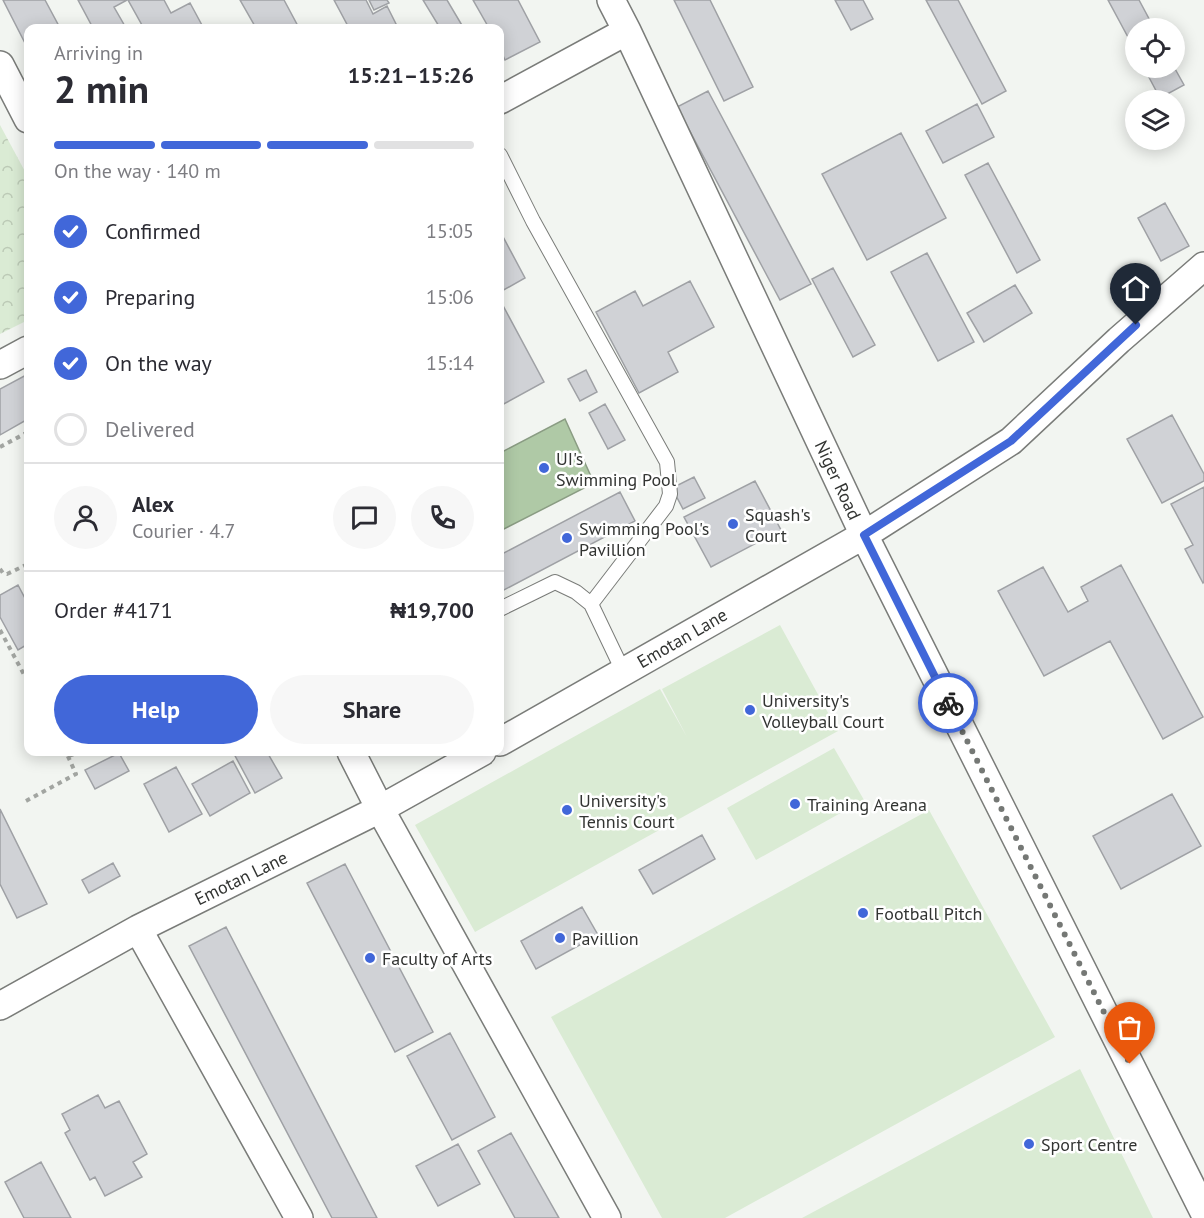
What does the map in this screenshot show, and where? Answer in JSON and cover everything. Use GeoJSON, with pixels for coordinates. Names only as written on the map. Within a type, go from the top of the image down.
{"type":"FeatureCollection","features":[{"type":"Feature","properties":{"kind":"street","name":"Niger Road"},"geometry":{"type":"LineString","coordinates":[[611,0],[864,535],[1204,1212]]}},
{"type":"Feature","properties":{"kind":"street"},"geometry":{"type":"LineString","coordinates":[[504,98],[627,31]]}},
{"type":"Feature","properties":{"kind":"street"},"geometry":{"type":"LineString","coordinates":[[0,65],[24,111]]}},
{"type":"Feature","properties":{"kind":"street","name":"Emotan Lane"},"geometry":{"type":"LineString","coordinates":[[504,740],[864,535],[1011,441],[1119,340],[1204,266]]}},
{"type":"Feature","properties":{"kind":"street"},"geometry":{"type":"LineString","coordinates":[[0,366],[24,352]]}},
{"type":"Feature","properties":{"kind":"street"},"geometry":{"type":"LineString","coordinates":[[353,756],[380,809],[607,1218]]}},
{"type":"Feature","properties":{"kind":"street","name":"Emotan Lane"},"geometry":{"type":"LineString","coordinates":[[0,1006],[138,929],[380,809],[468,756]]}},
{"type":"Feature","properties":{"kind":"street"},"geometry":{"type":"LineString","coordinates":[[138,929],[299,1218]]}},
{"type":"Feature","properties":{"kind":"lane"},"geometry":{"type":"LineString","coordinates":[[504,163],[533,221],[667,462],[670,494],[666,507],[591,604]]}},
{"type":"Feature","properties":{"kind":"lane"},"geometry":{"type":"LineString","coordinates":[[504,607],[555,582],[576,592],[591,604],[623,671]]}},
{"type":"Feature","properties":{"kind":"path"},"geometry":{"type":"LineString","coordinates":[[0,447],[24,434]]}},
{"type":"Feature","properties":{"kind":"path"},"geometry":{"type":"LineString","coordinates":[[0,569],[7,574],[24,566]]}},
{"type":"Feature","properties":{"kind":"path"},"geometry":{"type":"LineString","coordinates":[[0,630],[24,675]]}},
{"type":"Feature","properties":{"kind":"path"},"geometry":{"type":"LineString","coordinates":[[26,801],[76,774],[68,756]]}},
{"type":"Feature","properties":{"kind":"green space"},"geometry":{"type":"Polygon","coordinates":[[[0,125],[24,170],[24,322],[0,334],[0,125]]]}},
{"type":"Feature","properties":{"kind":"green space","name":"University's Tennis Court"},"geometry":{"type":"Polygon","coordinates":[[[780,625],[838,731],[475,932],[415,825],[660,689],[687,737],[662,689],[780,625]]]}},
{"type":"Feature","properties":{"kind":"green space","name":"Training Areana"},"geometry":{"type":"Polygon","coordinates":[[[834,748],[864,800],[756,860],[727,808],[834,748]]]}},
{"type":"Feature","properties":{"kind":"green space","name":"Football Pitch"},"geometry":{"type":"Polygon","coordinates":[[[929,810],[1055,1037],[725,1218],[662,1218],[551,1017],[929,810]]]}},
{"type":"Feature","properties":{"kind":"green space","name":"Sport Centre"},"geometry":{"type":"Polygon","coordinates":[[[1080,1069],[1153,1218],[802,1218],[1080,1069]]]}},
{"type":"Feature","properties":{"kind":"shaded area","name":"UI's Swimming Pool"},"geometry":{"type":"Polygon","coordinates":[[[565,419],[594,483],[504,529],[504,451],[565,419]]]}},
{"type":"Feature","properties":{"kind":"building"},"geometry":{"type":"Polygon","coordinates":[[[3,0],[45,0],[58,24],[24,24],[24,41],[3,0]]]}},
{"type":"Feature","properties":{"kind":"building"},"geometry":{"type":"Polygon","coordinates":[[[78,0],[127,0],[114,7],[124,24],[91,24],[78,0]]]}},
{"type":"Feature","properties":{"kind":"building"},"geometry":{"type":"Polygon","coordinates":[[[128,0],[164,0],[171,13],[190,3],[201,24],[141,24],[128,0]]]}},
{"type":"Feature","properties":{"kind":"building"},"geometry":{"type":"Polygon","coordinates":[[[240,0],[284,0],[297,24],[254,24],[240,0]]]}},
{"type":"Feature","properties":{"kind":"building"},"geometry":{"type":"Polygon","coordinates":[[[334,0],[366,0],[373,14],[387,6],[396,24],[347,24],[334,0]]]}},
{"type":"Feature","properties":{"kind":"building"},"geometry":{"type":"Polygon","coordinates":[[[369,0],[387,0],[389,3],[374,10],[369,0]]]}},
{"type":"Feature","properties":{"kind":"building"},"geometry":{"type":"Polygon","coordinates":[[[423,0],[447,0],[461,24],[438,24],[423,0]]]}},
{"type":"Feature","properties":{"kind":"building"},"geometry":{"type":"Polygon","coordinates":[[[473,0],[518,0],[540,42],[505,60],[504,24],[487,24],[473,0]]]}},
{"type":"Feature","properties":{"kind":"building"},"geometry":{"type":"Polygon","coordinates":[[[674,0],[710,0],[753,87],[724,101],[674,0]]]}},
{"type":"Feature","properties":{"kind":"building"},"geometry":{"type":"Polygon","coordinates":[[[835,0],[863,0],[873,19],[851,30],[835,0]]]}},
{"type":"Feature","properties":{"kind":"building"},"geometry":{"type":"Polygon","coordinates":[[[926,0],[958,0],[1006,91],[982,104],[926,0]]]}},
{"type":"Feature","properties":{"kind":"building"},"geometry":{"type":"Polygon","coordinates":[[[1108,0],[1139,0],[1149,18],[1125,18],[1125,32],[1108,0]]]}},
{"type":"Feature","properties":{"kind":"building"},"geometry":{"type":"Polygon","coordinates":[[[1149,78],[1180,78],[1184,85],[1175,90],[1156,90],[1149,78]]]}},
{"type":"Feature","properties":{"kind":"building"},"geometry":{"type":"Polygon","coordinates":[[[708,91],[811,284],[780,300],[677,107],[708,91]]]}},
{"type":"Feature","properties":{"kind":"building"},"geometry":{"type":"Polygon","coordinates":[[[977,104],[994,137],[943,163],[926,131],[977,104]]]}},
{"type":"Feature","properties":{"kind":"building"},"geometry":{"type":"Polygon","coordinates":[[[901,133],[946,218],[867,260],[822,174],[901,133]]]}},
{"type":"Feature","properties":{"kind":"building"},"geometry":{"type":"Polygon","coordinates":[[[988,163],[1040,260],[1017,273],[965,175],[988,163]]]}},
{"type":"Feature","properties":{"kind":"building"},"geometry":{"type":"Polygon","coordinates":[[[1165,203],[1189,246],[1161,261],[1138,218],[1165,203]]]}},
{"type":"Feature","properties":{"kind":"building"},"geometry":{"type":"Polygon","coordinates":[[[504,239],[525,278],[504,290],[504,239]]]}},
{"type":"Feature","properties":{"kind":"building"},"geometry":{"type":"Polygon","coordinates":[[[927,253],[974,342],[938,361],[891,272],[927,253]]]}},
{"type":"Feature","properties":{"kind":"building"},"geometry":{"type":"Polygon","coordinates":[[[833,268],[875,345],[853,357],[812,279],[833,268]]]}},
{"type":"Feature","properties":{"kind":"building"},"geometry":{"type":"Polygon","coordinates":[[[690,281],[714,327],[668,352],[678,372],[639,393],[596,312],[635,291],[643,306],[690,281]]]}},
{"type":"Feature","properties":{"kind":"building"},"geometry":{"type":"Polygon","coordinates":[[[1015,285],[1032,313],[984,342],[967,313],[1015,285]]]}},
{"type":"Feature","properties":{"kind":"building"},"geometry":{"type":"Polygon","coordinates":[[[504,307],[544,382],[504,404],[504,307]]]}},
{"type":"Feature","properties":{"kind":"building"},"geometry":{"type":"Polygon","coordinates":[[[586,370],[597,392],[580,401],[568,379],[586,370]]]}},
{"type":"Feature","properties":{"kind":"building"},"geometry":{"type":"Polygon","coordinates":[[[24,376],[24,421],[0,435],[0,389],[24,376]]]}},
{"type":"Feature","properties":{"kind":"building"},"geometry":{"type":"Polygon","coordinates":[[[605,404],[625,440],[608,449],[589,413],[605,404]]]}},
{"type":"Feature","properties":{"kind":"building"},"geometry":{"type":"Polygon","coordinates":[[[1172,415],[1204,474],[1204,481],[1162,503],[1127,439],[1172,415]]]}},
{"type":"Feature","properties":{"kind":"building"},"geometry":{"type":"Polygon","coordinates":[[[694,477],[705,498],[683,509],[672,488],[694,477]]]}},
{"type":"Feature","properties":{"kind":"building","name":"Squash's Court"},"geometry":{"type":"Polygon","coordinates":[[[755,481],[781,530],[711,567],[684,517],[755,481]]]}},
{"type":"Feature","properties":{"kind":"building"},"geometry":{"type":"Polygon","coordinates":[[[1204,487],[1203,583],[1185,549],[1193,545],[1171,504],[1204,487]]]}},
{"type":"Feature","properties":{"kind":"building","name":"Swimming Pool's Pavillion"},"geometry":{"type":"Polygon","coordinates":[[[620,492],[635,521],[504,590],[504,553],[620,492]]]}},
{"type":"Feature","properties":{"kind":"building"},"geometry":{"type":"Polygon","coordinates":[[[1121,565],[1203,717],[1163,739],[1110,641],[1044,676],[998,591],[1043,567],[1068,612],[1088,601],[1081,587],[1121,565]]]}},
{"type":"Feature","properties":{"kind":"building"},"geometry":{"type":"Polygon","coordinates":[[[18,585],[24,596],[24,646],[18,650],[0,617],[0,595],[18,585]]]}},
{"type":"Feature","properties":{"kind":"building"},"geometry":{"type":"Polygon","coordinates":[[[113,756],[121,756],[129,771],[95,789],[85,770],[113,756]]]}},
{"type":"Feature","properties":{"kind":"building"},"geometry":{"type":"Polygon","coordinates":[[[235,756],[269,756],[282,778],[255,793],[235,756]]]}},
{"type":"Feature","properties":{"kind":"building"},"geometry":{"type":"Polygon","coordinates":[[[233,761],[250,793],[210,816],[192,784],[233,761]]]}},
{"type":"Feature","properties":{"kind":"building"},"geometry":{"type":"Polygon","coordinates":[[[176,767],[202,814],[169,832],[144,784],[176,767]]]}},
{"type":"Feature","properties":{"kind":"building"},"geometry":{"type":"Polygon","coordinates":[[[1172,794],[1201,846],[1121,889],[1093,836],[1172,794]]]}},
{"type":"Feature","properties":{"kind":"building"},"geometry":{"type":"Polygon","coordinates":[[[0,809],[47,904],[17,918],[0,884],[0,809]]]}},
{"type":"Feature","properties":{"kind":"building","name":"Pavillion"},"geometry":{"type":"Polygon","coordinates":[[[702,835],[715,859],[653,894],[639,870],[702,835]]]}},
{"type":"Feature","properties":{"kind":"building"},"geometry":{"type":"Polygon","coordinates":[[[113,863],[120,876],[89,893],[82,880],[113,863]]]}},
{"type":"Feature","properties":{"kind":"building","name":"Faculty of Arts"},"geometry":{"type":"Polygon","coordinates":[[[345,864],[433,1032],[395,1052],[307,883],[345,864]]]}},
{"type":"Feature","properties":{"kind":"building","name":"Pavillion"},"geometry":{"type":"Polygon","coordinates":[[[582,907],[598,935],[536,969],[521,941],[582,907]]]}},
{"type":"Feature","properties":{"kind":"building"},"geometry":{"type":"Polygon","coordinates":[[[226,927],[377,1218],[332,1218],[189,946],[226,927]]]}},
{"type":"Feature","properties":{"kind":"building"},"geometry":{"type":"Polygon","coordinates":[[[450,1033],[495,1117],[452,1140],[407,1056],[450,1033]]]}},
{"type":"Feature","properties":{"kind":"building"},"geometry":{"type":"Polygon","coordinates":[[[98,1095],[105,1108],[119,1101],[147,1154],[133,1162],[142,1177],[105,1196],[95,1177],[90,1180],[65,1133],[70,1130],[62,1114],[98,1095]]]}},
{"type":"Feature","properties":{"kind":"building"},"geometry":{"type":"Polygon","coordinates":[[[511,1133],[559,1218],[515,1218],[478,1151],[511,1133]]]}},
{"type":"Feature","properties":{"kind":"building"},"geometry":{"type":"Polygon","coordinates":[[[458,1144],[480,1184],[438,1206],[416,1166],[458,1144]]]}},
{"type":"Feature","properties":{"kind":"building"},"geometry":{"type":"Polygon","coordinates":[[[41,1162],[71,1218],[24,1218],[5,1182],[41,1162]]]}},
{"type":"Feature","properties":{"kind":"way so far"},"geometry":{"type":"LineString","coordinates":[[948,703],[1130,1064]]}},
{"type":"Feature","properties":{"kind":"place","name":"UI's Swimming Pool"},"geometry":{"type":"Point","coordinates":[544,468]}},
{"type":"Feature","properties":{"kind":"place","name":"Squash's Court"},"geometry":{"type":"Point","coordinates":[733,524]}},
{"type":"Feature","properties":{"kind":"place","name":"Swimming Pool's Pavillion"},"geometry":{"type":"Point","coordinates":[567,538]}},
{"type":"Feature","properties":{"kind":"place","name":"University's Volleyball Court"},"geometry":{"type":"Point","coordinates":[750,710]}},
{"type":"Feature","properties":{"kind":"place","name":"Training Areana"},"geometry":{"type":"Point","coordinates":[795,804]}},
{"type":"Feature","properties":{"kind":"place","name":"University's Tennis Court"},"geometry":{"type":"Point","coordinates":[567,810]}},
{"type":"Feature","properties":{"kind":"place","name":"Football Pitch"},"geometry":{"type":"Point","coordinates":[863,913]}},
{"type":"Feature","properties":{"kind":"place","name":"Pavillion"},"geometry":{"type":"Point","coordinates":[560,938]}},
{"type":"Feature","properties":{"kind":"place","name":"Faculty of Arts"},"geometry":{"type":"Point","coordinates":[370,958]}},
{"type":"Feature","properties":{"kind":"place","name":"Sport Centre"},"geometry":{"type":"Point","coordinates":[1029,1144]}},
{"type":"Feature","properties":{"kind":"route"},"geometry":{"type":"LineString","coordinates":[[948,703],[864,535],[1011,441],[1136,325]]}}]}
